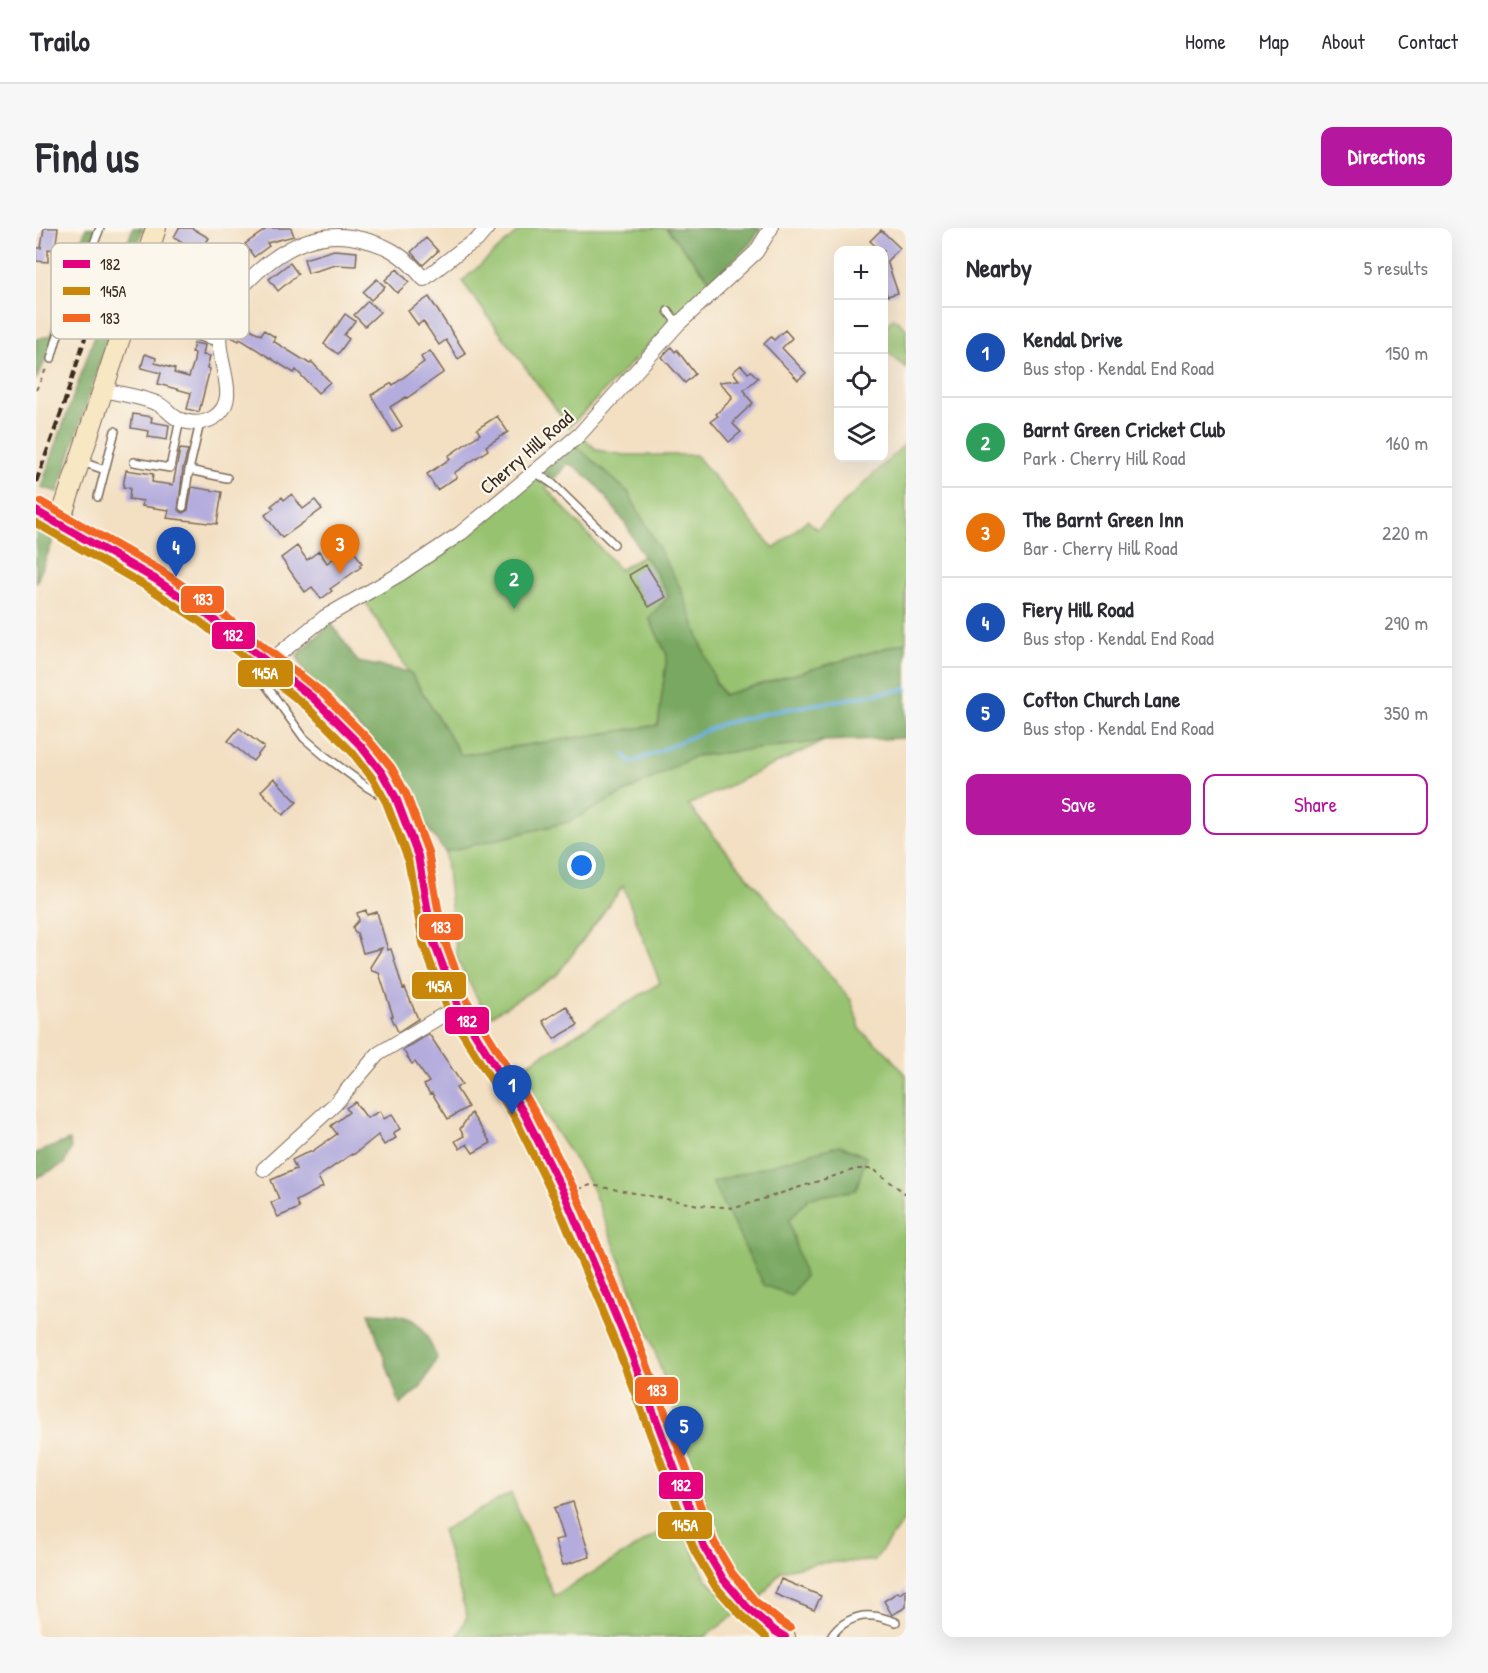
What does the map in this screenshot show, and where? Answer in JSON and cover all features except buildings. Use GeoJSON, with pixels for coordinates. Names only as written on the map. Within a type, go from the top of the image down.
{"type":"FeatureCollection","features":[{"type":"Feature","properties":{"kind":"main road"},"geometry":{"type":"LineString","coordinates":[[151,243],[156,228]]}},
{"type":"Feature","properties":{"kind":"main road"},"geometry":{"type":"LineString","coordinates":[[59,524],[120,339]]}},
{"type":"Feature","properties":{"kind":"main road"},"geometry":{"type":"LineString","coordinates":[[36,511],[155,579],[205,613],[313,698],[360,745],[382,773],[407,822],[418,856],[433,940],[458,1006],[525,1115],[564,1193],[630,1350],[704,1547],[723,1580],[748,1608],[785,1637]]}},
{"type":"Feature","properties":{"kind":"street"},"geometry":{"type":"LineString","coordinates":[[249,281],[267,263],[287,249],[326,236],[368,240],[388,247],[424,279],[477,240],[487,228]]}},
{"type":"Feature","properties":{"kind":"street","name":"Cherry Hill Road"},"geometry":{"type":"LineString","coordinates":[[269,662],[325,617],[400,574],[461,533],[579,435],[678,324],[756,252],[771,228]]}},
{"type":"Feature","properties":{"kind":"street"},"geometry":{"type":"LineString","coordinates":[[103,390],[160,404],[180,419],[200,423],[215,417],[225,404],[228,395],[228,384],[220,351],[220,339]]}},
{"type":"Feature","properties":{"kind":"street"},"geometry":{"type":"LineString","coordinates":[[264,1169],[335,1104],[378,1054],[458,1006]]}},
{"type":"Feature","properties":{"kind":"lane"},"geometry":{"type":"LineString","coordinates":[[94,243],[100,228]]}},
{"type":"Feature","properties":{"kind":"lane"},"geometry":{"type":"LineString","coordinates":[[668,311],[678,324]]}},
{"type":"Feature","properties":{"kind":"lane"},"geometry":{"type":"LineString","coordinates":[[51,359],[57,339]]}},
{"type":"Feature","properties":{"kind":"lane"},"geometry":{"type":"LineString","coordinates":[[206,339],[220,343]]}},
{"type":"Feature","properties":{"kind":"lane"},"geometry":{"type":"LineString","coordinates":[[134,462],[170,468],[180,419]]}},
{"type":"Feature","properties":{"kind":"lane"},"geometry":{"type":"LineString","coordinates":[[183,507],[200,423]]}},
{"type":"Feature","properties":{"kind":"lane"},"geometry":{"type":"LineString","coordinates":[[98,497],[115,431]]}},
{"type":"Feature","properties":{"kind":"lane"},"geometry":{"type":"LineString","coordinates":[[80,461],[105,470]]}},
{"type":"Feature","properties":{"kind":"lane"},"geometry":{"type":"LineString","coordinates":[[189,470],[227,478]]}},
{"type":"Feature","properties":{"kind":"lane"},"geometry":{"type":"LineString","coordinates":[[536,472],[553,484],[614,544]]}},
{"type":"Feature","properties":{"kind":"lane"},"geometry":{"type":"LineString","coordinates":[[247,646],[256,671],[304,738],[367,787],[387,799],[396,798]]}},
{"type":"Feature","properties":{"kind":"lane"},"geometry":{"type":"LineString","coordinates":[[831,1637],[837,1628],[848,1621],[871,1615],[896,1622]]}},
{"type":"Feature","properties":{"kind":"path"},"geometry":{"type":"LineString","coordinates":[[36,390],[51,359]]}},
{"type":"Feature","properties":{"kind":"path"},"geometry":{"type":"LineString","coordinates":[[564,1193],[591,1185],[699,1205],[735,1208],[856,1169],[873,1170],[906,1194]]}},
{"type":"Feature","properties":{"kind":"green space"},"geometry":{"type":"Polygon","coordinates":[[[86,228],[96,228],[90,243],[81,243],[86,228]]]}},
{"type":"Feature","properties":{"kind":"green space"},"geometry":{"type":"Polygon","coordinates":[[[133,228],[143,228],[138,243],[128,243],[133,228]]]}},
{"type":"Feature","properties":{"kind":"green space"},"geometry":{"type":"Polygon","coordinates":[[[522,228],[666,228],[711,281],[569,427],[462,281],[522,228]]]}},
{"type":"Feature","properties":{"kind":"green space"},"geometry":{"type":"Polygon","coordinates":[[[666,228],[761,228],[752,242],[711,281],[666,228]]]}},
{"type":"Feature","properties":{"kind":"green space"},"geometry":{"type":"Polygon","coordinates":[[[893,318],[906,328],[906,368],[888,352],[888,324],[893,318]]]}},
{"type":"Feature","properties":{"kind":"green space"},"geometry":{"type":"Polygon","coordinates":[[[51,333],[51,339],[53,339],[36,380],[36,339],[50,336],[51,333]]]}},
{"type":"Feature","properties":{"kind":"green space"},"geometry":{"type":"Polygon","coordinates":[[[94,339],[107,339],[58,492],[41,487],[94,339]]]}},
{"type":"Feature","properties":{"kind":"green space"},"geometry":{"type":"Polygon","coordinates":[[[584,438],[597,450],[624,455],[696,455],[774,549],[807,520],[817,529],[906,443],[906,642],[724,695],[716,683],[628,492],[575,445],[584,438]]]}},
{"type":"Feature","properties":{"kind":"green space"},"geometry":{"type":"Polygon","coordinates":[[[575,445],[628,492],[681,589],[716,683],[723,695],[906,642],[906,738],[824,741],[695,756],[568,822],[445,852],[376,744],[310,682],[297,656],[331,623],[358,662],[410,672],[461,755],[658,725],[667,655],[649,618],[669,596],[625,523],[597,486],[581,471],[568,463],[554,479],[544,471],[575,445]]]}},
{"type":"Feature","properties":{"kind":"green space"},"geometry":{"type":"Polygon","coordinates":[[[544,471],[554,479],[546,488],[620,570],[643,556],[651,564],[670,596],[649,618],[667,655],[658,725],[460,755],[365,601],[544,471]]]}},
{"type":"Feature","properties":{"kind":"green space"},"geometry":{"type":"Polygon","coordinates":[[[36,527],[55,536],[36,583],[36,527]]]}},
{"type":"Feature","properties":{"kind":"green space"},"geometry":{"type":"Polygon","coordinates":[[[824,741],[688,805],[851,1000],[861,1031],[885,1051],[906,1075],[906,1517],[874,1561],[816,1563],[781,1571],[754,1606],[721,1549],[651,1340],[591,1185],[516,1071],[660,983],[623,886],[557,975],[488,1018],[457,960],[445,852],[568,822],[695,756],[824,741]]]}},
{"type":"Feature","properties":{"kind":"green space"},"geometry":{"type":"Polygon","coordinates":[[[69,1140],[71,1149],[64,1164],[36,1178],[36,1153],[69,1140]]]}},
{"type":"Feature","properties":{"kind":"green space"},"geometry":{"type":"Polygon","coordinates":[[[840,1145],[866,1157],[856,1190],[809,1198],[789,1220],[804,1276],[791,1295],[764,1285],[712,1182],[840,1145]]]}},
{"type":"Feature","properties":{"kind":"green space"},"geometry":{"type":"Polygon","coordinates":[[[369,1313],[396,1315],[413,1320],[425,1334],[437,1358],[421,1387],[400,1405],[369,1313]]]}},
{"type":"Feature","properties":{"kind":"green space"},"geometry":{"type":"Polygon","coordinates":[[[511,1493],[554,1596],[680,1520],[705,1577],[738,1613],[704,1637],[457,1637],[467,1616],[442,1530],[511,1493]]]}},
{"type":"Feature","properties":{"kind":"waterway"},"geometry":{"type":"LineString","coordinates":[[624,754],[631,763],[721,724],[776,711],[906,689]]}},
{"type":"Feature","properties":{"kind":"railway"},"geometry":{"type":"LineString","coordinates":[[36,482],[85,339]]}},
{"type":"Feature","properties":{"kind":"transit line","name":"183"},"geometry":{"type":"LineString","coordinates":[[41,502],[160,570],[211,605],[320,691],[367,738],[391,767],[406,794],[428,852],[443,937],[467,1001],[534,1110],[574,1189],[640,1346],[714,1542],[732,1573],[755,1601],[790,1628]]}},
{"type":"Feature","properties":{"kind":"transit line","name":"182"},"geometry":{"type":"LineString","coordinates":[[36,511],[155,579],[205,613],[313,698],[360,745],[382,773],[396,798],[418,856],[433,940],[458,1006],[525,1115],[564,1193],[630,1350],[704,1547],[723,1579],[748,1608],[785,1637]]}},
{"type":"Feature","properties":{"kind":"transit line","name":"145A"},"geometry":{"type":"LineString","coordinates":[[36,523],[149,588],[199,621],[306,706],[352,752],[373,779],[386,802],[408,859],[423,943],[448,1010],[516,1120],[554,1197],[620,1354],[695,1552],[715,1586],[741,1615],[766,1637]]}},
{"type":"Feature","properties":{"kind":"place","name":"The Barnt Green Inn"},"geometry":{"type":"Point","coordinates":[340,574]}},
{"type":"Feature","properties":{"kind":"place","name":"Fiery Hill Road"},"geometry":{"type":"Point","coordinates":[176,577]}},
{"type":"Feature","properties":{"kind":"place","name":"Barnt Green Cricket Club"},"geometry":{"type":"Point","coordinates":[514,609]}},
{"type":"Feature","properties":{"kind":"place","name":"Kendal Drive"},"geometry":{"type":"Point","coordinates":[512,1115]}},
{"type":"Feature","properties":{"kind":"place","name":"Cofton Church Lane"},"geometry":{"type":"Point","coordinates":[684,1456]}}]}
